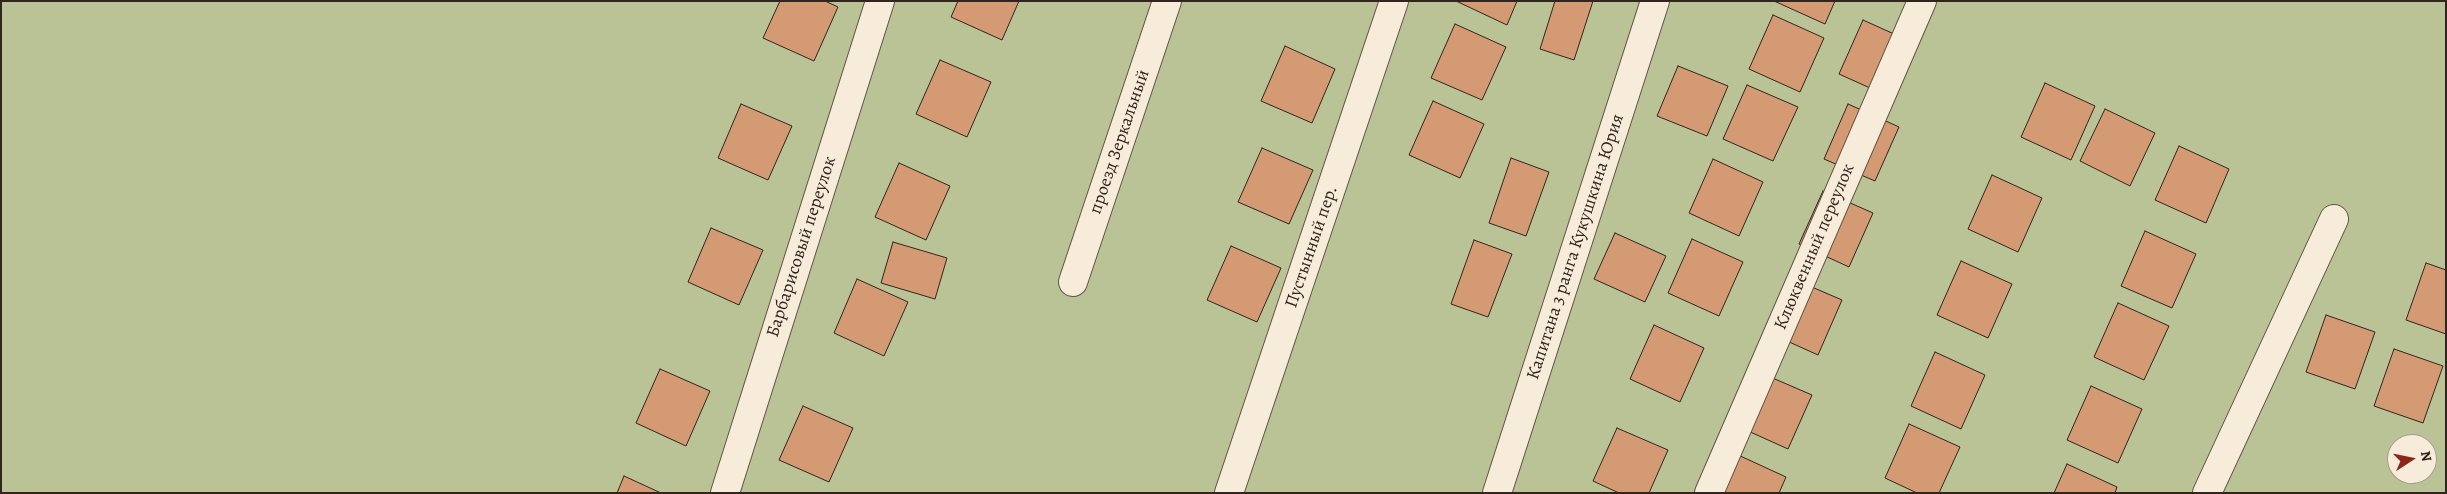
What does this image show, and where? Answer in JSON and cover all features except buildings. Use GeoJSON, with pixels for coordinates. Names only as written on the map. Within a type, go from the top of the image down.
{"type":"FeatureCollection","features":[{"type":"Feature","properties":{"kind":"street","name":"Барбарисовый переулок"},"geometry":{"type":"LineString","coordinates":[[725,493],[880,1]]}},
{"type":"Feature","properties":{"kind":"street","name":"проезд Зеркальный"},"geometry":{"type":"LineString","coordinates":[[1072,282],[1167,1]]}},
{"type":"Feature","properties":{"kind":"street","name":"Пустынный пер."},"geometry":{"type":"LineString","coordinates":[[1229,493],[1394,1]]}},
{"type":"Feature","properties":{"kind":"street","name":"Капитана 3 ранга Кукушкина Юрия"},"geometry":{"type":"LineString","coordinates":[[1497,493],[1656,1]]}},
{"type":"Feature","properties":{"kind":"street","name":"Клюквенный переулок"},"geometry":{"type":"LineString","coordinates":[[1709,493],[1922,1]]}},
{"type":"Feature","properties":{"kind":"street"},"geometry":{"type":"LineString","coordinates":[[2206,493],[2334,219]]}},
{"type":"Feature","properties":{"kind":"green space"},"geometry":{"type":"Polygon","coordinates":[[[1,1],[2446,1],[2446,493],[1,493],[1,1]]]}}]}
